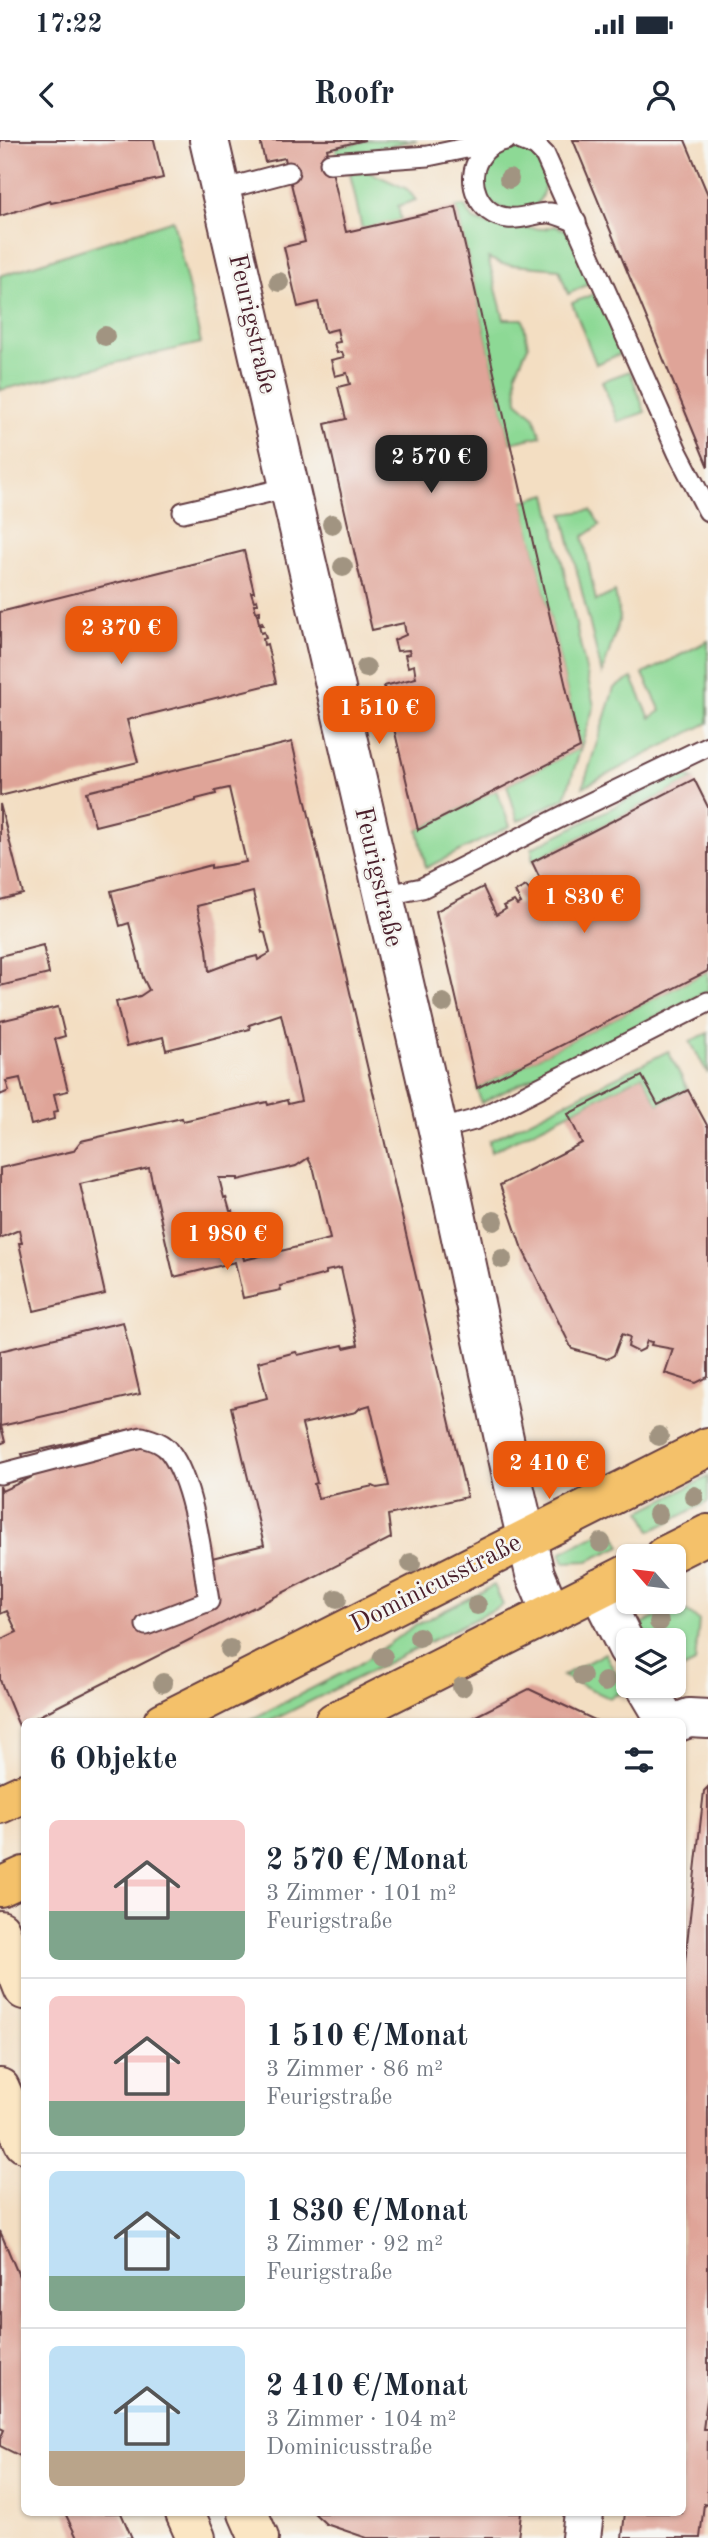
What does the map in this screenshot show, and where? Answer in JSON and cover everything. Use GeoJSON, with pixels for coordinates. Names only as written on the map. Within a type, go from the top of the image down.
{"type":"FeatureCollection","features":[{"type":"Feature","properties":{"kind":"main road","name":"Dominicusstraße"},"geometry":{"type":"LineString","coordinates":[[171,1718],[708,1447]]}},
{"type":"Feature","properties":{"kind":"main road"},"geometry":{"type":"LineString","coordinates":[[686,1545],[708,1534]]}},
{"type":"Feature","properties":{"kind":"main road"},"geometry":{"type":"LineString","coordinates":[[342,1718],[613,1581]]}},
{"type":"Feature","properties":{"kind":"main road"},"geometry":{"type":"LineString","coordinates":[[0,1804],[21,1794]]}},
{"type":"Feature","properties":{"kind":"main road"},"geometry":{"type":"LineString","coordinates":[[0,1887],[21,1877]]}},
{"type":"Feature","properties":{"kind":"main road"},"geometry":{"type":"LineString","coordinates":[[0,1930],[21,1982]]}},
{"type":"Feature","properties":{"kind":"main road"},"geometry":{"type":"LineString","coordinates":[[0,2088],[21,2136]]}},
{"type":"Feature","properties":{"kind":"main road"},"geometry":{"type":"LineString","coordinates":[[186,2516],[195,2538]]}},
{"type":"Feature","properties":{"kind":"main road"},"geometry":{"type":"LineString","coordinates":[[249,2516],[259,2538]]}},
{"type":"Feature","properties":{"kind":"street","name":"Feurigstraße"},"geometry":{"type":"LineString","coordinates":[[209,140],[438,1130],[535,1574],[551,1612]]}},
{"type":"Feature","properties":{"kind":"street"},"geometry":{"type":"LineString","coordinates":[[613,1581],[623,1628]]}},
{"type":"Feature","properties":{"kind":"street"},"geometry":{"type":"LineString","coordinates":[[653,1698],[665,1718]]}},
{"type":"Feature","properties":{"kind":"street"},"geometry":{"type":"LineString","coordinates":[[686,1719],[708,1719]]}},
{"type":"Feature","properties":{"kind":"street"},"geometry":{"type":"LineString","coordinates":[[581,2538],[583,2516]]}},
{"type":"Feature","properties":{"kind":"lane"},"geometry":{"type":"LineString","coordinates":[[521,140],[536,146],[545,155],[678,453],[708,511]]}},
{"type":"Feature","properties":{"kind":"lane"},"geometry":{"type":"LineString","coordinates":[[503,141],[488,147],[475,168],[475,193],[482,205],[493,214],[506,218],[552,213],[576,222]]}},
{"type":"Feature","properties":{"kind":"lane"},"geometry":{"type":"LineString","coordinates":[[330,163],[428,156],[503,141]]}},
{"type":"Feature","properties":{"kind":"lane"},"geometry":{"type":"LineString","coordinates":[[221,190],[289,172]]}},
{"type":"Feature","properties":{"kind":"lane"},"geometry":{"type":"LineString","coordinates":[[183,512],[291,487]]}},
{"type":"Feature","properties":{"kind":"lane"},"geometry":{"type":"LineString","coordinates":[[382,896],[422,888],[708,746]]}},
{"type":"Feature","properties":{"kind":"lane"},"geometry":{"type":"LineString","coordinates":[[438,1130],[474,1121],[708,1002]]}},
{"type":"Feature","properties":{"kind":"lane"},"geometry":{"type":"LineString","coordinates":[[0,1474],[142,1437],[156,1440],[170,1451],[184,1479],[209,1601],[146,1625]]}},
{"type":"Feature","properties":{"kind":"green space"},"geometry":{"type":"Polygon","coordinates":[[[369,140],[417,140],[338,156],[336,148],[369,140]]]}},
{"type":"Feature","properties":{"kind":"green space"},"geometry":{"type":"Polygon","coordinates":[[[514,145],[535,153],[544,170],[544,190],[540,200],[526,212],[516,213],[485,199],[483,163],[514,145]]]}},
{"type":"Feature","properties":{"kind":"green space"},"geometry":{"type":"Polygon","coordinates":[[[365,170],[407,189],[416,200],[398,206],[401,220],[362,229],[350,173],[365,170]]]}},
{"type":"Feature","properties":{"kind":"green space"},"geometry":{"type":"Polygon","coordinates":[[[464,206],[474,220],[493,226],[544,229],[554,226],[573,232],[593,282],[568,294],[559,269],[502,264],[488,258],[504,319],[523,319],[528,346],[516,372],[517,401],[534,416],[541,436],[510,443],[456,207],[464,206]]]}},
{"type":"Feature","properties":{"kind":"green space"},"geometry":{"type":"Polygon","coordinates":[[[173,220],[201,343],[0,390],[0,276],[173,220]]]}},
{"type":"Feature","properties":{"kind":"green space"},"geometry":{"type":"Polygon","coordinates":[[[598,292],[623,353],[596,364],[572,303],[598,292]]]}},
{"type":"Feature","properties":{"kind":"green space"},"geometry":{"type":"Polygon","coordinates":[[[630,371],[645,412],[618,422],[602,381],[630,371]]]}},
{"type":"Feature","properties":{"kind":"green space"},"geometry":{"type":"Polygon","coordinates":[[[547,494],[594,706],[565,798],[518,821],[507,785],[580,748],[523,501],[547,494]]]}},
{"type":"Feature","properties":{"kind":"green space"},"geometry":{"type":"Polygon","coordinates":[[[591,510],[600,525],[583,537],[596,601],[615,592],[620,618],[602,674],[563,514],[591,510]]]}},
{"type":"Feature","properties":{"kind":"green space"},"geometry":{"type":"Polygon","coordinates":[[[708,641],[708,723],[583,787],[614,688],[632,678],[650,718],[661,711],[643,674],[708,641]]]}},
{"type":"Feature","properties":{"kind":"green space"},"geometry":{"type":"Polygon","coordinates":[[[679,774],[694,779],[532,862],[532,848],[679,774]]]}},
{"type":"Feature","properties":{"kind":"green space"},"geometry":{"type":"Polygon","coordinates":[[[496,790],[510,826],[426,868],[418,830],[496,790]]]}},
{"type":"Feature","properties":{"kind":"green space"},"geometry":{"type":"Polygon","coordinates":[[[708,971],[708,991],[481,1103],[477,1088],[708,971]]]}},
{"type":"Feature","properties":{"kind":"green space"},"geometry":{"type":"Polygon","coordinates":[[[708,1033],[708,1074],[690,1041],[708,1033]]]}},
{"type":"Feature","properties":{"kind":"green space"},"geometry":{"type":"Polygon","coordinates":[[[668,1051],[688,1090],[658,1105],[642,1076],[491,1152],[489,1141],[668,1051]]]}},
{"type":"Feature","properties":{"kind":"green space"},"geometry":{"type":"Polygon","coordinates":[[[708,1477],[708,1502],[651,1531],[641,1511],[708,1477]]]}},
{"type":"Feature","properties":{"kind":"green space"},"geometry":{"type":"Polygon","coordinates":[[[611,1527],[620,1544],[588,1561],[564,1562],[560,1553],[611,1527]]]}},
{"type":"Feature","properties":{"kind":"green space"},"geometry":{"type":"Polygon","coordinates":[[[494,1585],[503,1605],[277,1718],[254,1718],[358,1665],[414,1626],[494,1585]]]}},
{"type":"Feature","properties":{"kind":"green space"},"geometry":{"type":"Polygon","coordinates":[[[686,1611],[699,1620],[695,1663],[686,1668],[686,1628],[642,1628],[641,1624],[664,1614],[686,1614],[686,1611]]]}},
{"type":"Feature","properties":{"kind":"green space"},"geometry":{"type":"Polygon","coordinates":[[[605,1653],[616,1674],[616,1695],[609,1698],[562,1676],[605,1653]]]}},
{"type":"Feature","properties":{"kind":"building"},"geometry":{"type":"Polygon","coordinates":[[[0,140],[154,140],[163,178],[51,203],[50,201],[0,216],[0,140]]]}},
{"type":"Feature","properties":{"kind":"building"},"geometry":{"type":"Polygon","coordinates":[[[260,140],[365,140],[327,149],[346,232],[456,207],[580,748],[418,830],[384,686],[416,678],[414,665],[408,667],[405,655],[410,654],[409,650],[397,651],[394,640],[406,635],[404,623],[372,630],[325,424],[346,419],[338,387],[350,384],[347,373],[335,376],[331,360],[344,357],[342,352],[337,353],[334,343],[340,342],[337,329],[325,332],[318,302],[298,307],[284,247],[305,242],[285,158],[265,162],[260,140]]]}},
{"type":"Feature","properties":{"kind":"building"},"geometry":{"type":"Polygon","coordinates":[[[573,140],[685,140],[708,195],[708,467],[573,140]]]}},
{"type":"Feature","properties":{"kind":"building"},"geometry":{"type":"Polygon","coordinates":[[[244,551],[254,592],[251,592],[258,604],[254,604],[256,612],[260,611],[260,614],[257,614],[259,623],[262,622],[263,625],[259,625],[266,638],[263,639],[264,645],[267,644],[276,683],[127,720],[138,762],[0,796],[0,612],[244,551]]]}},
{"type":"Feature","properties":{"kind":"building"},"geometry":{"type":"Polygon","coordinates":[[[292,742],[467,1497],[388,1515],[391,1538],[35,1718],[21,1718],[19,1726],[0,1680],[0,1640],[17,1632],[7,1611],[0,1614],[0,1486],[2,1491],[32,1477],[22,1454],[143,1429],[180,1450],[186,1459],[212,1558],[264,1545],[231,1407],[267,1398],[258,1362],[296,1352],[298,1355],[343,1345],[344,1348],[358,1345],[341,1268],[280,1286],[281,1290],[243,1298],[235,1262],[174,1277],[149,1168],[80,1184],[105,1294],[34,1311],[19,1243],[22,1243],[19,1230],[0,1238],[0,1168],[73,1151],[81,1141],[182,1118],[183,1121],[267,1102],[268,1105],[287,1100],[288,1104],[301,1101],[281,1014],[249,1025],[250,1029],[166,1050],[163,1037],[127,1046],[116,1002],[140,996],[149,990],[143,978],[129,923],[120,926],[111,891],[211,865],[211,868],[246,862],[229,788],[215,791],[216,794],[196,801],[95,826],[86,792],[292,742]],[[253,892],[197,906],[209,971],[257,956],[258,960],[270,953],[265,933],[262,932],[253,892]],[[308,1158],[296,1166],[238,1180],[219,1178],[224,1198],[226,1197],[230,1211],[233,1211],[244,1260],[330,1239],[314,1170],[308,1158]],[[370,1405],[356,1412],[302,1424],[317,1483],[314,1484],[318,1498],[373,1486],[389,1486],[370,1405]]]}},
{"type":"Feature","properties":{"kind":"building"},"geometry":{"type":"Polygon","coordinates":[[[694,779],[708,807],[708,971],[477,1088],[436,911],[483,887],[496,915],[506,909],[504,906],[514,901],[517,905],[521,903],[515,892],[526,886],[535,897],[546,891],[532,862],[694,779]]]}},
{"type":"Feature","properties":{"kind":"building"},"geometry":{"type":"Polygon","coordinates":[[[0,804],[23,894],[0,900],[0,804]]]}},
{"type":"Feature","properties":{"kind":"building"},"geometry":{"type":"Polygon","coordinates":[[[43,945],[49,974],[0,986],[0,956],[43,945]]]}},
{"type":"Feature","properties":{"kind":"building"},"geometry":{"type":"Polygon","coordinates":[[[58,1007],[65,1036],[55,1039],[68,1091],[54,1094],[58,1111],[53,1112],[54,1119],[31,1125],[20,1078],[6,1081],[9,1091],[0,1095],[0,1021],[58,1007]]]}},
{"type":"Feature","properties":{"kind":"building"},"geometry":{"type":"Polygon","coordinates":[[[642,1076],[658,1105],[688,1090],[708,1127],[708,1377],[696,1383],[665,1373],[673,1349],[651,1345],[652,1342],[647,1341],[644,1349],[638,1352],[628,1347],[630,1337],[622,1334],[614,1355],[607,1359],[572,1349],[521,1246],[500,1185],[582,1143],[568,1114],[642,1076]]]}},
{"type":"Feature","properties":{"kind":"building"},"geometry":{"type":"Polygon","coordinates":[[[123,1322],[140,1394],[1,1426],[5,1442],[0,1444],[0,1351],[123,1322]]]}},
{"type":"Feature","properties":{"kind":"building"},"geometry":{"type":"Polygon","coordinates":[[[529,1689],[591,1718],[472,1718],[529,1689]]]}},
{"type":"Feature","properties":{"kind":"building"},"geometry":{"type":"Polygon","coordinates":[[[708,1787],[708,2393],[703,2429],[708,2429],[707,2505],[704,2504],[700,2538],[622,2538],[625,2516],[686,2516],[686,1952],[704,1791],[708,1787]]]}},
{"type":"Feature","properties":{"kind":"building"},"geometry":{"type":"Polygon","coordinates":[[[0,2231],[21,2281],[21,2456],[0,2446],[4,2430],[0,2428],[0,2231]]]}},
{"type":"Feature","properties":{"kind":"building"},"geometry":{"type":"Polygon","coordinates":[[[66,2516],[122,2516],[132,2538],[77,2538],[66,2516]]]}},
{"type":"Feature","properties":{"kind":"building"},"geometry":{"type":"Polygon","coordinates":[[[317,2516],[521,2516],[518,2538],[367,2538],[326,2524],[317,2516]]]}}]}
